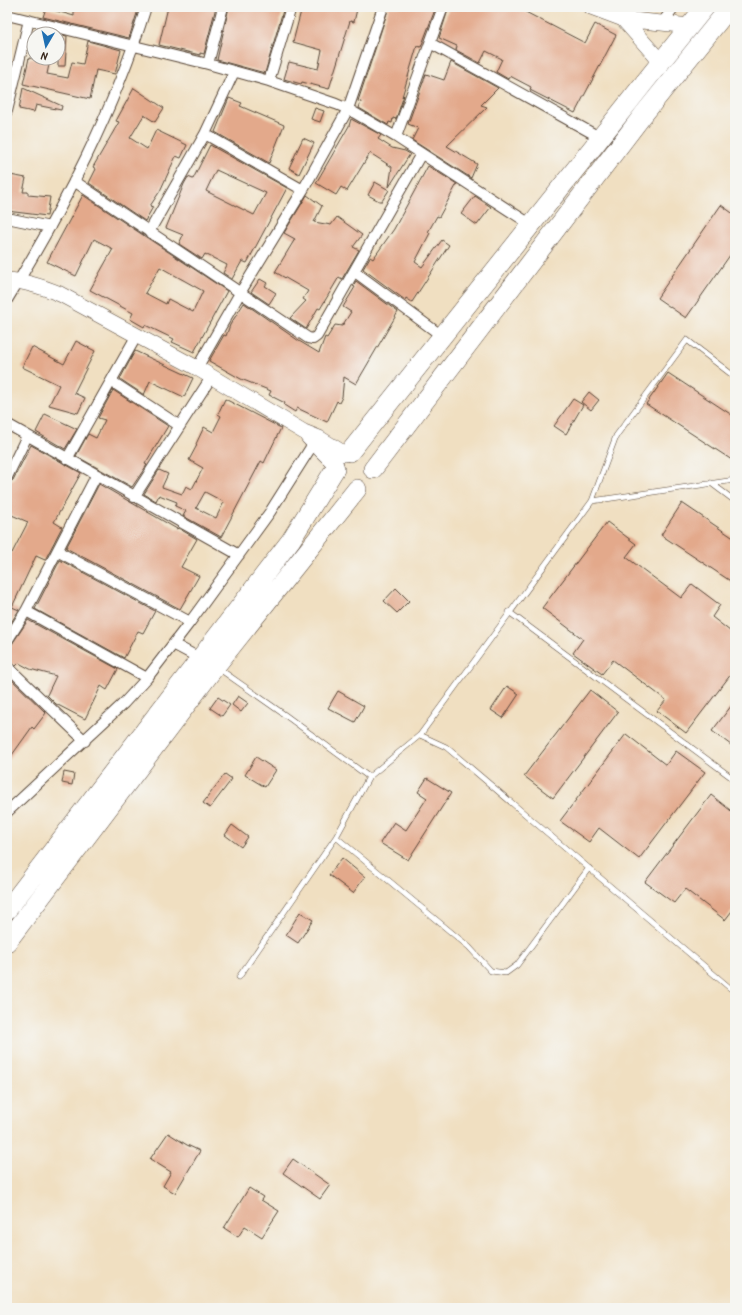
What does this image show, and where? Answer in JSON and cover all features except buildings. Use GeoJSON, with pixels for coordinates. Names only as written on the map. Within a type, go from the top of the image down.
{"type":"FeatureCollection","features":[{"type":"Feature","properties":{"kind":"highway"},"geometry":{"type":"LineString","coordinates":[[7,942],[208,663],[291,540],[341,460],[442,336],[530,224],[601,138],[660,61],[705,7]]}},
{"type":"Feature","properties":{"kind":"highway"},"geometry":{"type":"LineString","coordinates":[[7,910],[208,663],[357,489],[367,484],[373,469],[638,121],[730,7]]}},
{"type":"Feature","properties":{"kind":"highway"},"geometry":{"type":"LineString","coordinates":[[341,460],[362,454],[371,463],[373,469]]}},
{"type":"Feature","properties":{"kind":"highway"},"geometry":{"type":"LineString","coordinates":[[341,460],[335,475],[341,484],[346,488],[357,489]]}},
{"type":"Feature","properties":{"kind":"main road"},"geometry":{"type":"LineString","coordinates":[[591,7],[623,18],[690,26]]}},
{"type":"Feature","properties":{"kind":"main road"},"geometry":{"type":"LineString","coordinates":[[623,18],[660,61]]}},
{"type":"Feature","properties":{"kind":"main road"},"geometry":{"type":"LineString","coordinates":[[13,280],[41,286],[60,294],[212,376],[304,432],[319,438],[341,460]]}},
{"type":"Feature","properties":{"kind":"main road"},"geometry":{"type":"LineString","coordinates":[[304,432],[313,444],[341,460]]}},
{"type":"Feature","properties":{"kind":"street"},"geometry":{"type":"LineString","coordinates":[[7,300],[13,280],[50,227],[117,92],[134,47],[146,7]]}},
{"type":"Feature","properties":{"kind":"street"},"geometry":{"type":"LineString","coordinates":[[208,64],[223,7]]}},
{"type":"Feature","properties":{"kind":"street"},"geometry":{"type":"LineString","coordinates":[[269,81],[291,7]]}},
{"type":"Feature","properties":{"kind":"street"},"geometry":{"type":"LineString","coordinates":[[197,368],[240,293],[303,190],[348,109],[383,7]]}},
{"type":"Feature","properties":{"kind":"street"},"geometry":{"type":"LineString","coordinates":[[396,137],[443,7]]}},
{"type":"Feature","properties":{"kind":"street"},"geometry":{"type":"LineString","coordinates":[[662,23],[674,7]]}},
{"type":"Feature","properties":{"kind":"street"},"geometry":{"type":"LineString","coordinates":[[7,15],[208,64],[269,81],[348,109],[396,137],[530,224]]}},
{"type":"Feature","properties":{"kind":"street"},"geometry":{"type":"LineString","coordinates":[[7,110],[29,20]]}},
{"type":"Feature","properties":{"kind":"street"},"geometry":{"type":"LineString","coordinates":[[430,43],[601,138]]}},
{"type":"Feature","properties":{"kind":"street"},"geometry":{"type":"LineString","coordinates":[[149,232],[205,134],[234,72]]}},
{"type":"Feature","properties":{"kind":"street"},"geometry":{"type":"LineString","coordinates":[[205,134],[303,190]]}},
{"type":"Feature","properties":{"kind":"street"},"geometry":{"type":"LineString","coordinates":[[74,181],[308,338],[313,339],[317,336],[355,272],[421,154]]}},
{"type":"Feature","properties":{"kind":"street"},"geometry":{"type":"LineString","coordinates":[[7,218],[50,227]]}},
{"type":"Feature","properties":{"kind":"street"},"geometry":{"type":"LineString","coordinates":[[355,272],[442,336]]}},
{"type":"Feature","properties":{"kind":"street"},"geometry":{"type":"LineString","coordinates":[[67,459],[137,335]]}},
{"type":"Feature","properties":{"kind":"street"},"geometry":{"type":"LineString","coordinates":[[134,497],[212,376]]}},
{"type":"Feature","properties":{"kind":"street"},"geometry":{"type":"LineString","coordinates":[[111,381],[180,426]]}},
{"type":"Feature","properties":{"kind":"street"},"geometry":{"type":"LineString","coordinates":[[7,424],[96,476],[239,555]]}},
{"type":"Feature","properties":{"kind":"street"},"geometry":{"type":"LineString","coordinates":[[7,477],[27,436]]}},
{"type":"Feature","properties":{"kind":"street"},"geometry":{"type":"LineString","coordinates":[[7,812],[85,741],[147,678],[190,622],[270,512],[313,444]]}},
{"type":"Feature","properties":{"kind":"street"},"geometry":{"type":"LineString","coordinates":[[7,641],[26,611],[96,476]]}},
{"type":"Feature","properties":{"kind":"street"},"geometry":{"type":"LineString","coordinates":[[57,551],[190,622]]}},
{"type":"Feature","properties":{"kind":"street"},"geometry":{"type":"LineString","coordinates":[[26,611],[147,678]]}},
{"type":"Feature","properties":{"kind":"street"},"geometry":{"type":"LineString","coordinates":[[173,644],[208,663]]}},
{"type":"Feature","properties":{"kind":"street"},"geometry":{"type":"LineString","coordinates":[[7,666],[85,741]]}},
{"type":"Feature","properties":{"kind":"lane"},"geometry":{"type":"LineString","coordinates":[[239,976],[336,837],[369,778],[420,735],[592,501],[616,436],[687,340],[735,377]]}},
{"type":"Feature","properties":{"kind":"lane"},"geometry":{"type":"LineString","coordinates":[[592,501],[735,480]]}},
{"type":"Feature","properties":{"kind":"lane"},"geometry":{"type":"LineString","coordinates":[[712,483],[735,501]]}},
{"type":"Feature","properties":{"kind":"lane"},"geometry":{"type":"LineString","coordinates":[[509,612],[735,780]]}},
{"type":"Feature","properties":{"kind":"lane"},"geometry":{"type":"LineString","coordinates":[[208,663],[285,715],[369,778]]}},
{"type":"Feature","properties":{"kind":"lane"},"geometry":{"type":"LineString","coordinates":[[420,735],[446,747],[730,988]]}},
{"type":"Feature","properties":{"kind":"lane"},"geometry":{"type":"LineString","coordinates":[[336,837],[469,947],[492,971],[506,973],[517,965],[589,868]]}}]}
